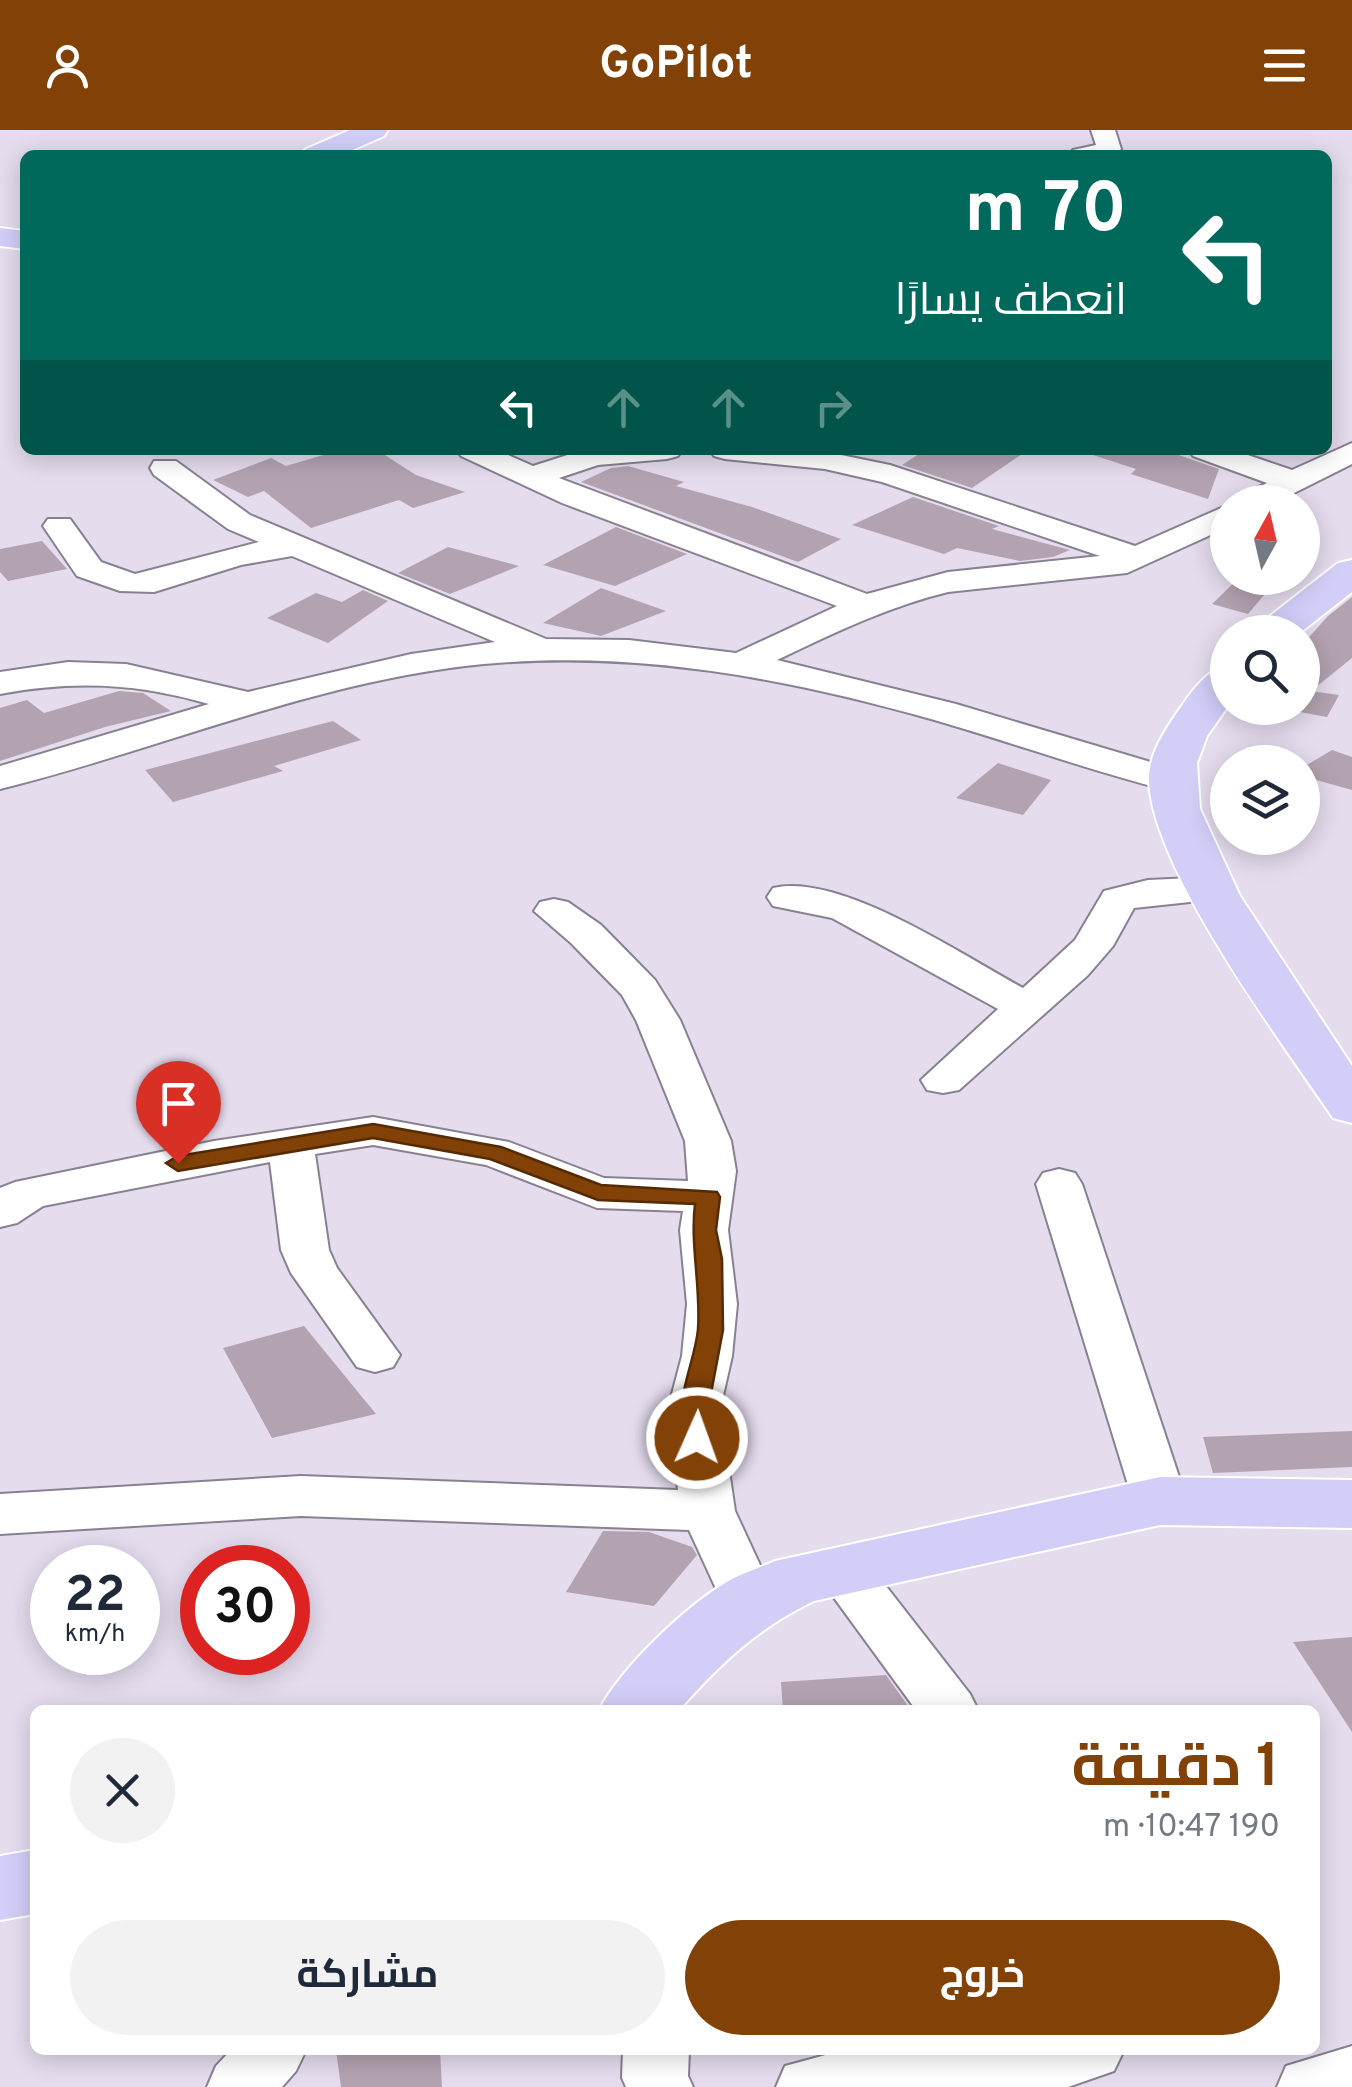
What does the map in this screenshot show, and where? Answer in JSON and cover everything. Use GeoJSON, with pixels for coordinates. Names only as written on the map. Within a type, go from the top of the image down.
{"type":"FeatureCollection","features":[{"type":"Feature","properties":{"kind":"main road"},"geometry":{"type":"LineString","coordinates":[[328,150],[374,130]]}},
{"type":"Feature","properties":{"kind":"main road"},"geometry":{"type":"LineString","coordinates":[[1298,615],[1352,572]]}},
{"type":"Feature","properties":{"kind":"main road"},"geometry":{"type":"LineString","coordinates":[[1210,702],[1178,745],[1171,780],[1192,851],[1250,953],[1352,1106]]}},
{"type":"Feature","properties":{"kind":"main road"},"geometry":{"type":"LineString","coordinates":[[640,1705],[700,1641],[749,1602],[799,1579],[1160,1501],[1352,1504]]}},
{"type":"Feature","properties":{"kind":"main road"},"geometry":{"type":"LineString","coordinates":[[0,1888],[30,1883]]}},
{"type":"Feature","properties":{"kind":"street"},"geometry":{"type":"LineString","coordinates":[[1289,485],[1352,452]]}},
{"type":"Feature","properties":{"kind":"street"},"geometry":{"type":"LineString","coordinates":[[483,455],[573,496],[866,605]]}},
{"type":"Feature","properties":{"kind":"street"},"geometry":{"type":"LineString","coordinates":[[530,476],[607,455]]}},
{"type":"Feature","properties":{"kind":"street"},"geometry":{"type":"LineString","coordinates":[[774,455],[825,460],[890,474],[1139,558]]}},
{"type":"Feature","properties":{"kind":"street"},"geometry":{"type":"LineString","coordinates":[[1218,455],[1295,482]]}},
{"type":"Feature","properties":{"kind":"street"},"geometry":{"type":"LineString","coordinates":[[165,468],[239,522],[542,650]]}},
{"type":"Feature","properties":{"kind":"street"},"geometry":{"type":"LineString","coordinates":[[738,666],[866,605],[948,582],[1105,567],[1139,558],[1210,523]]}},
{"type":"Feature","properties":{"kind":"street"},"geometry":{"type":"LineString","coordinates":[[60,526],[89,569],[132,584],[162,580],[234,556],[292,546]]}},
{"type":"Feature","properties":{"kind":"street"},"geometry":{"type":"LineString","coordinates":[[0,778],[369,672],[542,650],[594,649],[738,666],[855,687],[1171,780]]}},
{"type":"Feature","properties":{"kind":"street"},"geometry":{"type":"LineString","coordinates":[[0,683],[51,672],[99,670],[132,673],[249,704]]}},
{"type":"Feature","properties":{"kind":"street"},"geometry":{"type":"LineString","coordinates":[[943,1080],[1092,946],[1118,900],[1148,892],[1213,889]]}},
{"type":"Feature","properties":{"kind":"street"},"geometry":{"type":"LineString","coordinates":[[787,897],[846,910],[1026,1008]]}},
{"type":"Feature","properties":{"kind":"street"},"geometry":{"type":"LineString","coordinates":[[554,910],[629,976],[658,1020],[712,1157],[704,1230],[710,1259],[710,1330],[694,1409],[708,1511],[749,1602]]}},
{"type":"Feature","properties":{"kind":"street"},"geometry":{"type":"LineString","coordinates":[[0,1212],[16,1199],[32,1193],[290,1143],[373,1131],[519,1160],[598,1193],[708,1197]]}},
{"type":"Feature","properties":{"kind":"street"},"geometry":{"type":"LineString","coordinates":[[290,1143],[305,1250],[314,1273],[375,1355]]}},
{"type":"Feature","properties":{"kind":"street"},"geometry":{"type":"LineString","coordinates":[[1058,1184],[1160,1501]]}},
{"type":"Feature","properties":{"kind":"street"},"geometry":{"type":"LineString","coordinates":[[0,1514],[300,1496],[708,1511]]}},
{"type":"Feature","properties":{"kind":"street"},"geometry":{"type":"LineString","coordinates":[[841,1569],[945,1705]]}},
{"type":"Feature","properties":{"kind":"street"},"geometry":{"type":"LineString","coordinates":[[240,2087],[269,2055]]}},
{"type":"Feature","properties":{"kind":"street"},"geometry":{"type":"LineString","coordinates":[[656,2055],[655,2078],[660,2087]]}},
{"type":"Feature","properties":{"kind":"street"},"geometry":{"type":"LineString","coordinates":[[809,2087],[902,2069],[1002,2077],[1075,2055]]}},
{"type":"Feature","properties":{"kind":"street"},"geometry":{"type":"LineString","coordinates":[[1310,2087],[1352,2076]]}},
{"type":"Feature","properties":{"kind":"building"},"geometry":{"type":"Polygon","coordinates":[[[323,455],[385,455],[416,475],[465,492],[413,508],[399,500],[311,528],[264,491],[248,497],[213,480],[271,458],[286,466],[323,455]]]}},
{"type":"Feature","properties":{"kind":"building"},"geometry":{"type":"Polygon","coordinates":[[[917,455],[1021,455],[972,488],[902,465],[917,455]]]}},
{"type":"Feature","properties":{"kind":"building"},"geometry":{"type":"Polygon","coordinates":[[[1093,455],[1178,455],[1219,469],[1208,499],[1131,474],[1136,469],[1093,455]]]}},
{"type":"Feature","properties":{"kind":"building"},"geometry":{"type":"Polygon","coordinates":[[[628,466],[684,482],[676,486],[752,507],[841,539],[798,562],[581,482],[611,468],[628,466]]]}},
{"type":"Feature","properties":{"kind":"building"},"geometry":{"type":"Polygon","coordinates":[[[913,497],[999,526],[992,529],[1070,550],[1053,557],[1020,561],[957,548],[944,554],[852,525],[913,497]]]}},
{"type":"Feature","properties":{"kind":"building"},"geometry":{"type":"Polygon","coordinates":[[[616,527],[687,554],[615,586],[543,565],[616,527]]]}},
{"type":"Feature","properties":{"kind":"building"},"geometry":{"type":"Polygon","coordinates":[[[42,541],[67,569],[8,581],[0,572],[0,549],[42,541]]]}},
{"type":"Feature","properties":{"kind":"building"},"geometry":{"type":"Polygon","coordinates":[[[448,547],[519,566],[450,594],[398,573],[448,547]]]}},
{"type":"Feature","properties":{"kind":"building"},"geometry":{"type":"Polygon","coordinates":[[[601,588],[666,611],[601,636],[543,623],[601,588]]]}},
{"type":"Feature","properties":{"kind":"building"},"geometry":{"type":"Polygon","coordinates":[[[363,590],[388,601],[328,643],[267,618],[316,593],[342,602],[363,590]]]}},
{"type":"Feature","properties":{"kind":"building"},"geometry":{"type":"Polygon","coordinates":[[[1221,595],[1264,595],[1248,614],[1212,604],[1221,595]]]}},
{"type":"Feature","properties":{"kind":"building"},"geometry":{"type":"Polygon","coordinates":[[[1352,597],[1352,658],[1320,684],[1320,625],[1352,597]]]}},
{"type":"Feature","properties":{"kind":"building"},"geometry":{"type":"Polygon","coordinates":[[[119,691],[143,693],[171,711],[105,727],[0,761],[0,708],[27,700],[44,713],[119,691]]]}},
{"type":"Feature","properties":{"kind":"building"},"geometry":{"type":"Polygon","coordinates":[[[1320,692],[1339,695],[1327,717],[1320,716],[1320,692]]]}},
{"type":"Feature","properties":{"kind":"building"},"geometry":{"type":"Polygon","coordinates":[[[333,721],[361,740],[274,766],[283,771],[173,802],[145,770],[333,721]]]}},
{"type":"Feature","properties":{"kind":"building"},"geometry":{"type":"Polygon","coordinates":[[[1332,750],[1352,757],[1352,790],[1320,781],[1320,757],[1332,750]]]}},
{"type":"Feature","properties":{"kind":"building"},"geometry":{"type":"Polygon","coordinates":[[[998,763],[1051,780],[1023,815],[956,798],[998,763]]]}},
{"type":"Feature","properties":{"kind":"building"},"geometry":{"type":"Polygon","coordinates":[[[304,1326],[376,1414],[272,1438],[223,1348],[304,1326]]]}},
{"type":"Feature","properties":{"kind":"building"},"geometry":{"type":"Polygon","coordinates":[[[1352,1431],[1352,1467],[1213,1473],[1203,1437],[1352,1431]]]}},
{"type":"Feature","properties":{"kind":"building"},"geometry":{"type":"Polygon","coordinates":[[[603,1531],[649,1532],[692,1547],[697,1555],[654,1606],[566,1592],[603,1531]]]}},
{"type":"Feature","properties":{"kind":"building"},"geometry":{"type":"Polygon","coordinates":[[[1352,1637],[1352,1732],[1293,1642],[1352,1637]]]}},
{"type":"Feature","properties":{"kind":"building"},"geometry":{"type":"Polygon","coordinates":[[[886,1675],[907,1705],[783,1705],[781,1682],[886,1675]]]}},
{"type":"Feature","properties":{"kind":"building"},"geometry":{"type":"Polygon","coordinates":[[[337,2055],[440,2055],[442,2087],[341,2087],[337,2055]]]}},
{"type":"Feature","properties":{"kind":"route"},"geometry":{"type":"LineString","coordinates":[[178,1163],[373,1131],[493,1152],[540,1167],[598,1193],[708,1197],[704,1230],[712,1304],[707,1356],[694,1409],[697,1438]]}}]}
